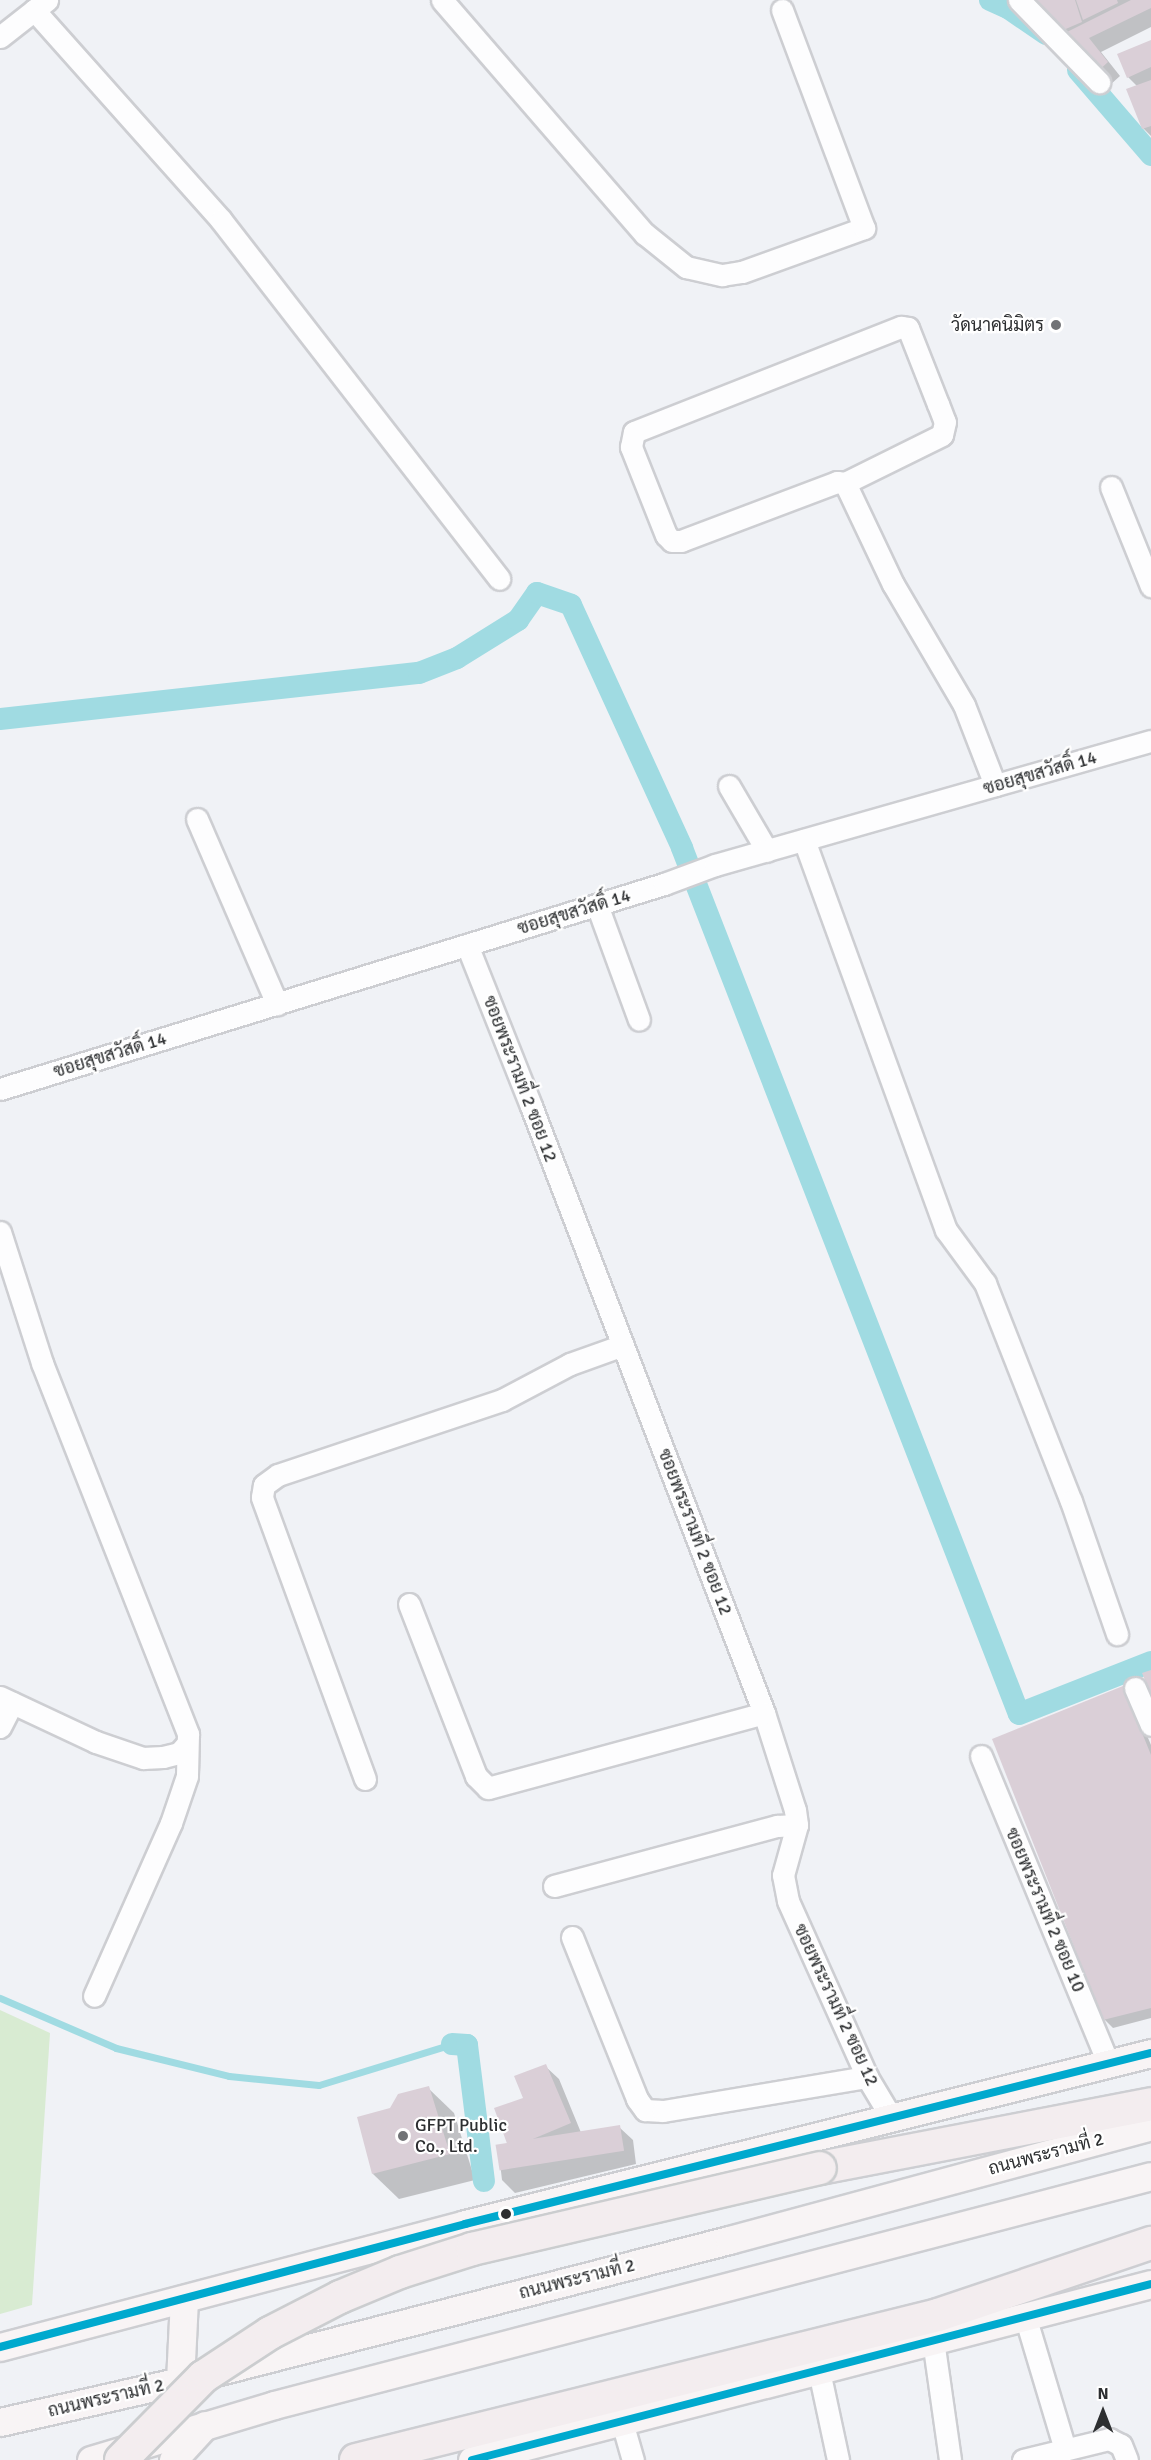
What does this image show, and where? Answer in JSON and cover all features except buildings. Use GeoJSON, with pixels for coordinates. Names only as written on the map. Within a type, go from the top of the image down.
{"type":"FeatureCollection","features":[{"type":"Feature","properties":{"kind":"highway"},"geometry":{"type":"LineString","coordinates":[[121,2460],[203,2377],[270,2333],[340,2297],[400,2272],[472,2250],[820,2168],[1151,2104]]}},
{"type":"Feature","properties":{"kind":"highway"},"geometry":{"type":"LineString","coordinates":[[935,2328],[1151,2243]]}},
{"type":"Feature","properties":{"kind":"highway"},"geometry":{"type":"LineString","coordinates":[[356,2460],[752,2362],[935,2328],[1151,2258]]}},
{"type":"Feature","properties":{"kind":"main road"},"geometry":{"type":"LineString","coordinates":[[0,2347],[465,2224],[1151,2053]]}},
{"type":"Feature","properties":{"kind":"main road","name":"ถนนพระรามที่ 2"},"geometry":{"type":"LineString","coordinates":[[0,2421],[180,2381],[729,2240],[1151,2126]]}},
{"type":"Feature","properties":{"kind":"main road"},"geometry":{"type":"LineString","coordinates":[[91,2460],[206,2424],[1151,2176]]}},
{"type":"Feature","properties":{"kind":"main road"},"geometry":{"type":"LineString","coordinates":[[472,2460],[819,2371],[935,2328],[1025,2316],[1151,2284]]}},
{"type":"Feature","properties":{"kind":"main road"},"geometry":{"type":"LineString","coordinates":[[180,2381],[184,2300]]}},
{"type":"Feature","properties":{"kind":"main road"},"geometry":{"type":"LineString","coordinates":[[173,2460],[206,2424]]}},
{"type":"Feature","properties":{"kind":"street"},"geometry":{"type":"LineString","coordinates":[[442,0],[645,234],[686,267],[722,275],[742,272],[864,228],[782,10]]}},
{"type":"Feature","properties":{"kind":"street"},"geometry":{"type":"LineString","coordinates":[[1019,0],[1099,82]]}},
{"type":"Feature","properties":{"kind":"street"},"geometry":{"type":"LineString","coordinates":[[0,37],[40,4],[222,220],[499,579]]}},
{"type":"Feature","properties":{"kind":"street"},"geometry":{"type":"LineString","coordinates":[[901,327],[908,328],[945,422],[942,435],[845,483],[837,482],[681,541],[672,541],[666,535],[631,447],[634,432],[901,327]]}},
{"type":"Feature","properties":{"kind":"street"},"geometry":{"type":"LineString","coordinates":[[845,483],[893,584],[964,705],[995,785]]}},
{"type":"Feature","properties":{"kind":"street"},"geometry":{"type":"LineString","coordinates":[[1110,487],[1151,586]]}},
{"type":"Feature","properties":{"kind":"street","name":"ซอยสุขสวัสดิ์ 14"},"geometry":{"type":"LineString","coordinates":[[0,1089],[597,905],[767,850],[1151,741]]}},
{"type":"Feature","properties":{"kind":"street"},"geometry":{"type":"LineString","coordinates":[[729,786],[767,850]]}},
{"type":"Feature","properties":{"kind":"street"},"geometry":{"type":"LineString","coordinates":[[196,819],[277,1004]]}},
{"type":"Feature","properties":{"kind":"street"},"geometry":{"type":"LineString","coordinates":[[804,840],[946,1230],[986,1283],[1071,1501],[1117,1634]]}},
{"type":"Feature","properties":{"kind":"street"},"geometry":{"type":"LineString","coordinates":[[597,905],[639,1020]]}},
{"type":"Feature","properties":{"kind":"street","name":"ซอยพระรามที่ 2 ซอย 12"},"geometry":{"type":"LineString","coordinates":[[467,945],[764,1713],[795,1810],[797,1825],[783,1875],[788,1901],[867,2077],[891,2117]]}},
{"type":"Feature","properties":{"kind":"street"},"geometry":{"type":"LineString","coordinates":[[0,1232],[42,1363],[188,1734],[187,1776],[171,1823],[94,1996]]}},
{"type":"Feature","properties":{"kind":"street"},"geometry":{"type":"LineString","coordinates":[[365,1779],[262,1497],[264,1485],[278,1476],[502,1400],[570,1364],[623,1345]]}},
{"type":"Feature","properties":{"kind":"street"},"geometry":{"type":"LineString","coordinates":[[409,1604],[476,1776],[488,1788],[764,1713]]}},
{"type":"Feature","properties":{"kind":"street"},"geometry":{"type":"LineString","coordinates":[[1136,1688],[1151,1725]]}},
{"type":"Feature","properties":{"kind":"street"},"geometry":{"type":"LineString","coordinates":[[0,1727],[6,1700],[96,1742],[143,1758],[179,1753],[187,1744]]}},
{"type":"Feature","properties":{"kind":"street","name":"ซอยพระรามที่ 2 ซอย 10"},"geometry":{"type":"LineString","coordinates":[[981,1756],[1108,2063]]}},
{"type":"Feature","properties":{"kind":"street"},"geometry":{"type":"LineString","coordinates":[[554,1886],[777,1826],[797,1825]]}},
{"type":"Feature","properties":{"kind":"street"},"geometry":{"type":"LineString","coordinates":[[572,1937],[637,2099],[645,2110],[663,2111],[867,2077]]}},
{"type":"Feature","properties":{"kind":"street"},"geometry":{"type":"LineString","coordinates":[[1025,2316],[1065,2449]]}},
{"type":"Feature","properties":{"kind":"street"},"geometry":{"type":"LineString","coordinates":[[935,2328],[950,2460]]}},
{"type":"Feature","properties":{"kind":"street"},"geometry":{"type":"LineString","coordinates":[[819,2371],[838,2460]]}},
{"type":"Feature","properties":{"kind":"street"},"geometry":{"type":"LineString","coordinates":[[622,2422],[633,2460]]}},
{"type":"Feature","properties":{"kind":"street"},"geometry":{"type":"LineString","coordinates":[[1023,2460],[1114,2440],[1121,2445],[1127,2460]]}},
{"type":"Feature","properties":{"kind":"green space"},"geometry":{"type":"Polygon","coordinates":[[[0,2010],[50,2033],[32,2305],[0,2314],[0,2010]]]}},
{"type":"Feature","properties":{"kind":"waterway"},"geometry":{"type":"LineString","coordinates":[[990,0],[1008,8],[1046,34]]}},
{"type":"Feature","properties":{"kind":"waterway"},"geometry":{"type":"LineString","coordinates":[[1078,70],[1151,155]]}},
{"type":"Feature","properties":{"kind":"waterway"},"geometry":{"type":"LineString","coordinates":[[0,719],[419,673],[457,658],[518,620],[537,593],[571,605],[682,848],[1019,1714],[1151,1662]]}},
{"type":"Feature","properties":{"kind":"waterway"},"geometry":{"type":"LineString","coordinates":[[0,1998],[116,2048],[229,2076],[319,2085],[452,2044]]}},
{"type":"Feature","properties":{"kind":"waterway"},"geometry":{"type":"LineString","coordinates":[[452,2044],[467,2045],[484,2181]]}},
{"type":"Feature","properties":{"kind":"transit line"},"geometry":{"type":"LineString","coordinates":[[0,2347],[465,2224],[1151,2053]]}},
{"type":"Feature","properties":{"kind":"transit line"},"geometry":{"type":"LineString","coordinates":[[472,2460],[1151,2284]]}},
{"type":"Feature","properties":{"kind":"place","name":"วัดนาคนิมิตร"},"geometry":{"type":"Point","coordinates":[1056,325]}},
{"type":"Feature","properties":{"kind":"place","name":"GFPT Public Co., Ltd."},"geometry":{"type":"Point","coordinates":[403,2136]}}]}
